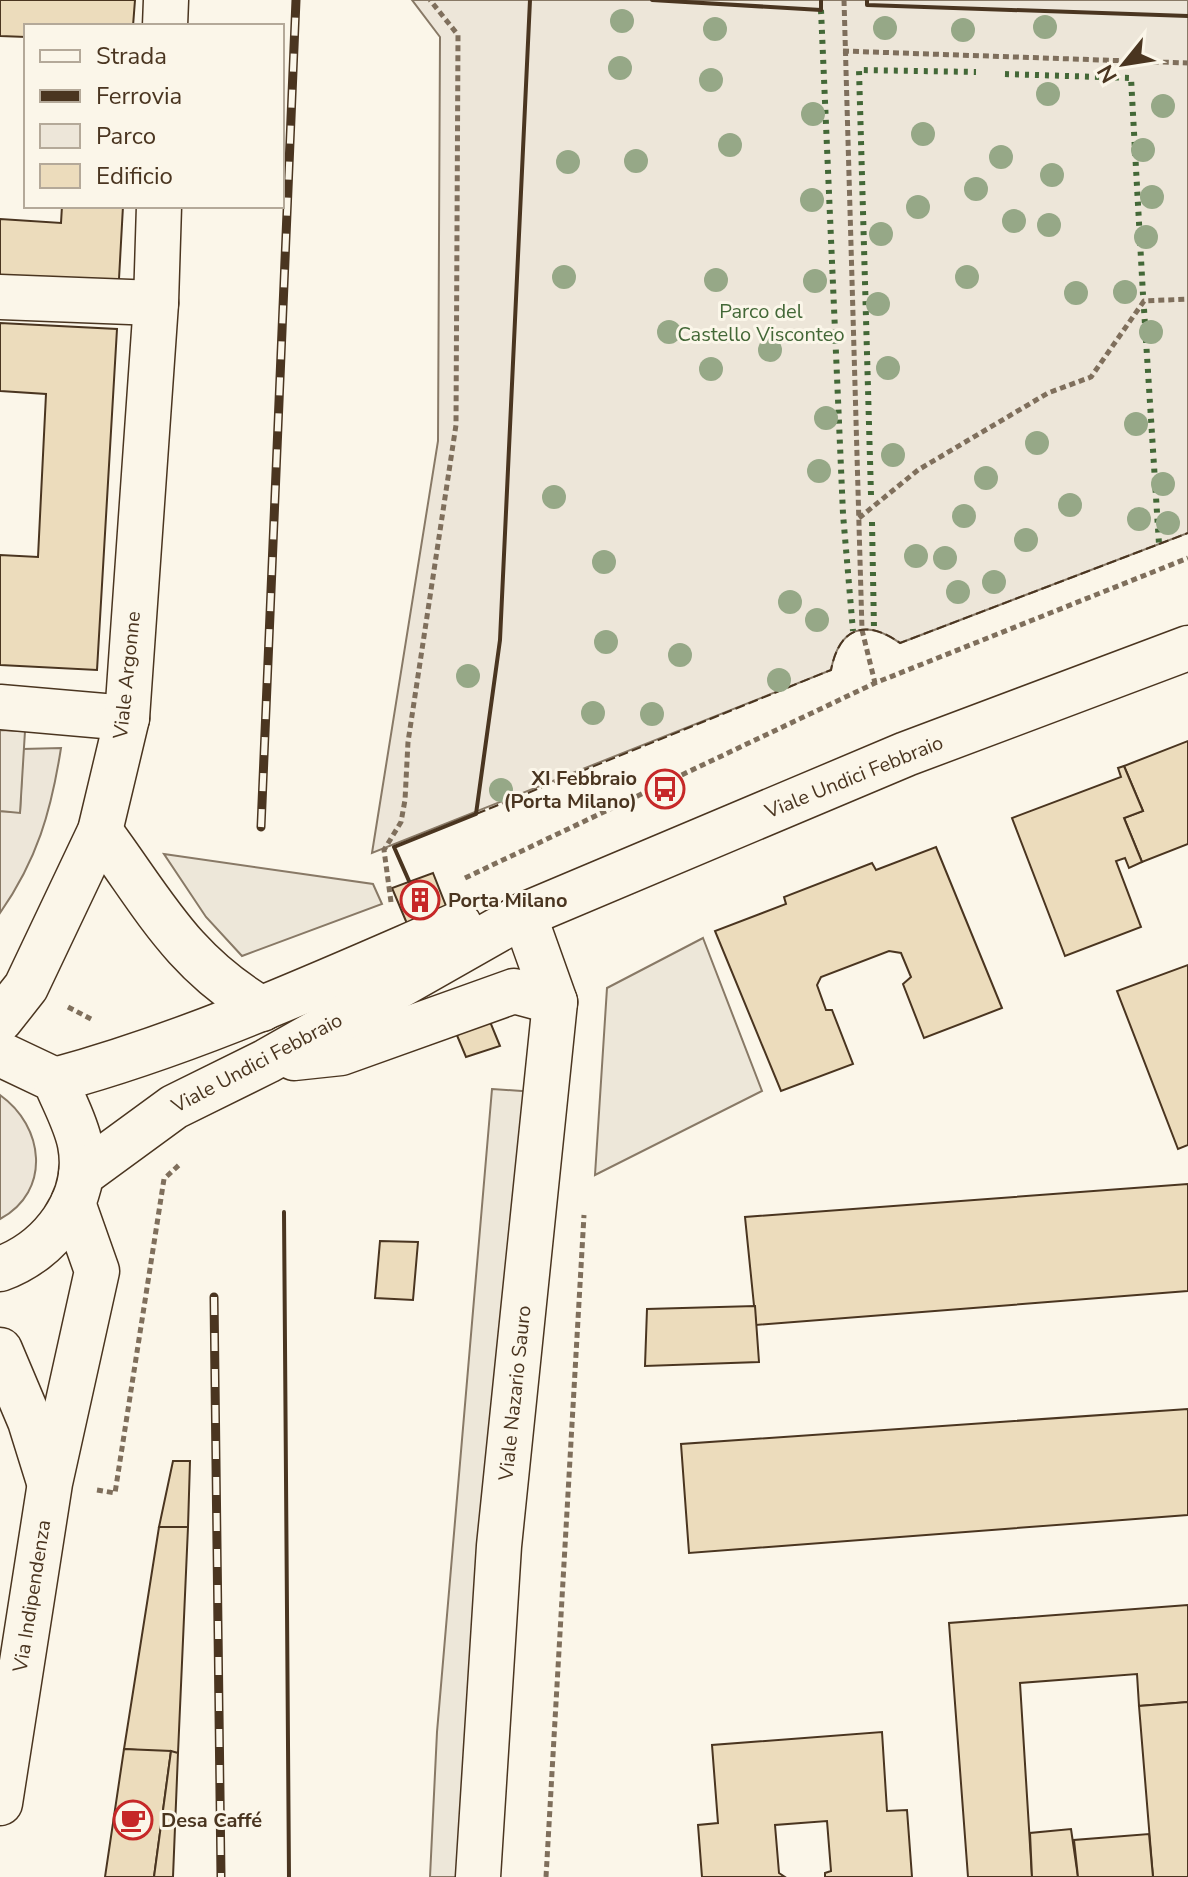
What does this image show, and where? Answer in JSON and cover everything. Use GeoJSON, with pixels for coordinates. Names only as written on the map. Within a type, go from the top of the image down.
{"type":"FeatureCollection","features":[{"type":"Feature","properties":{"kind":"street"},"geometry":{"type":"LineString","coordinates":[[165,24],[166,0]]}},
{"type":"Feature","properties":{"kind":"street","name":"Viale Argonne"},"geometry":{"type":"LineString","coordinates":[[0,1020],[26,987],[100,831],[127,718],[156,303],[159,208]]}},
{"type":"Feature","properties":{"kind":"street"},"geometry":{"type":"LineString","coordinates":[[0,297],[156,303]]}},
{"type":"Feature","properties":{"kind":"street","name":"Viale Undici Febbraio"},"geometry":{"type":"LineString","coordinates":[[77,1189],[174,1107],[267,1061],[524,915],[906,754],[1188,648]]}},
{"type":"Feature","properties":{"kind":"street"},"geometry":{"type":"LineString","coordinates":[[0,707],[127,718]]}},
{"type":"Feature","properties":{"kind":"street"},"geometry":{"type":"LineString","coordinates":[[100,831],[177,941],[224,986],[262,1009]]}},
{"type":"Feature","properties":{"kind":"street","name":"Viale Undici Febbraio"},"geometry":{"type":"LineString","coordinates":[[55,1080],[125,1060],[262,1009],[476,917],[524,915]]}},
{"type":"Feature","properties":{"kind":"street","name":"Viale Nazario Sauro"},"geometry":{"type":"LineString","coordinates":[[478,1877],[499,1546],[555,1002],[524,915]]}},
{"type":"Feature","properties":{"kind":"street"},"geometry":{"type":"LineString","coordinates":[[267,1061],[341,1053],[514,991],[555,1002]]}},
{"type":"Feature","properties":{"kind":"street"},"geometry":{"type":"LineString","coordinates":[[0,1054],[55,1080],[80,1144],[77,1189],[50,1239],[22,1261],[0,1269]]}},
{"type":"Feature","properties":{"kind":"street","name":"Via Indipendenza"},"geometry":{"type":"LineString","coordinates":[[0,1803],[50,1483],[97,1271],[77,1189]]}},
{"type":"Feature","properties":{"kind":"street","name":"Via Indipendenza"},"geometry":{"type":"LineString","coordinates":[[0,1350],[30,1421],[50,1483]]}},
{"type":"Feature","properties":{"kind":"path"},"geometry":{"type":"LineString","coordinates":[[393,911],[384,850],[401,822],[405,800],[408,742],[456,425],[458,35],[430,0]]}},
{"type":"Feature","properties":{"kind":"path"},"geometry":{"type":"LineString","coordinates":[[844,0],[843,51],[862,630],[875,683]]}},
{"type":"Feature","properties":{"kind":"path"},"geometry":{"type":"LineString","coordinates":[[843,51],[1188,63]]}},
{"type":"Feature","properties":{"kind":"path"},"geometry":{"type":"LineString","coordinates":[[859,518],[918,470],[1048,393],[1091,377],[1144,301],[1188,299]]}},
{"type":"Feature","properties":{"kind":"path"},"geometry":{"type":"LineString","coordinates":[[452,885],[875,683],[1188,558]]}},
{"type":"Feature","properties":{"kind":"path"},"geometry":{"type":"LineString","coordinates":[[50,1483],[115,1493],[164,1179],[189,1155]]}},
{"type":"Feature","properties":{"kind":"path"},"geometry":{"type":"LineString","coordinates":[[546,1877],[584,1209]]}},
{"type":"Feature","properties":{"kind":"green space","name":"Parco del Castello Visconteo"},"geometry":{"type":"Polygon","coordinates":[[[412,0],[1188,0],[1188,533],[900,643],[876,631],[855,631],[840,645],[831,670],[372,853],[438,441],[440,37],[412,0]]]}},
{"type":"Feature","properties":{"kind":"green space"},"geometry":{"type":"Polygon","coordinates":[[[61,748],[41,835],[24,874],[0,913],[0,811],[20,812],[23,749],[61,748]]]}},
{"type":"Feature","properties":{"kind":"green space"},"geometry":{"type":"Polygon","coordinates":[[[0,1095],[15,1108],[26,1124],[36,1158],[28,1192],[17,1207],[0,1219],[0,1095]]]}},
{"type":"Feature","properties":{"kind":"shaded area"},"geometry":{"type":"Polygon","coordinates":[[[0,730],[25,731],[20,813],[0,811],[0,730]]]}},
{"type":"Feature","properties":{"kind":"shaded area"},"geometry":{"type":"Polygon","coordinates":[[[164,854],[373,884],[382,904],[242,956],[206,917],[164,854]]]}},
{"type":"Feature","properties":{"kind":"shaded area"},"geometry":{"type":"Polygon","coordinates":[[[703,938],[762,1091],[595,1175],[607,988],[703,938]]]}},
{"type":"Feature","properties":{"kind":"shaded area"},"geometry":{"type":"Polygon","coordinates":[[[492,1089],[535,1092],[480,1877],[430,1877],[437,1732],[492,1089]]]}},
{"type":"Feature","properties":{"kind":"building"},"geometry":{"type":"Polygon","coordinates":[[[0,0],[135,0],[133,24],[24,24],[24,37],[0,36],[0,0]]]}},
{"type":"Feature","properties":{"kind":"building"},"geometry":{"type":"Polygon","coordinates":[[[62,208],[123,208],[118,297],[0,291],[0,219],[61,223],[62,208]]]}},
{"type":"Feature","properties":{"kind":"building"},"geometry":{"type":"Polygon","coordinates":[[[0,323],[117,329],[97,670],[0,665],[0,555],[38,557],[46,394],[0,391],[0,323]]]}},
{"type":"Feature","properties":{"kind":"building"},"geometry":{"type":"Polygon","coordinates":[[[1188,741],[1188,844],[1142,862],[1124,818],[1143,811],[1124,766],[1188,741]]]}},
{"type":"Feature","properties":{"kind":"building"},"geometry":{"type":"Polygon","coordinates":[[[1124,766],[1143,811],[1124,818],[1142,862],[1129,868],[1125,858],[1116,861],[1141,927],[1065,956],[1012,818],[1121,777],[1118,768],[1124,766]]]}},
{"type":"Feature","properties":{"kind":"building"},"geometry":{"type":"Polygon","coordinates":[[[936,847],[1002,1008],[924,1038],[903,984],[911,977],[901,953],[889,951],[821,977],[817,985],[826,1010],[832,1010],[853,1064],[781,1091],[715,931],[786,904],[784,897],[872,863],[876,870],[936,847]]]}},
{"type":"Feature","properties":{"kind":"building","name":"Porta Milano"},"geometry":{"type":"Polygon","coordinates":[[[433,873],[448,911],[408,926],[392,888],[433,873]]]}},
{"type":"Feature","properties":{"kind":"building"},"geometry":{"type":"Polygon","coordinates":[[[1188,965],[1188,1145],[1178,1149],[1117,991],[1188,965]]]}},
{"type":"Feature","properties":{"kind":"building"},"geometry":{"type":"Polygon","coordinates":[[[484,1007],[500,1046],[466,1057],[451,1021],[484,1007]]]}},
{"type":"Feature","properties":{"kind":"building"},"geometry":{"type":"Polygon","coordinates":[[[1188,1184],[1188,1291],[756,1325],[745,1217],[1188,1184]]]}},
{"type":"Feature","properties":{"kind":"building"},"geometry":{"type":"Polygon","coordinates":[[[380,1241],[418,1242],[413,1300],[375,1298],[380,1241]]]}},
{"type":"Feature","properties":{"kind":"building"},"geometry":{"type":"Polygon","coordinates":[[[755,1306],[759,1362],[645,1366],[647,1309],[755,1306]]]}},
{"type":"Feature","properties":{"kind":"building"},"geometry":{"type":"Polygon","coordinates":[[[1188,1409],[1188,1515],[689,1553],[681,1444],[1188,1409]]]}},
{"type":"Feature","properties":{"kind":"building"},"geometry":{"type":"Polygon","coordinates":[[[173,1461],[190,1461],[188,1527],[159,1527],[173,1461]]]}},
{"type":"Feature","properties":{"kind":"building"},"geometry":{"type":"Polygon","coordinates":[[[159,1527],[188,1527],[178,1753],[124,1749],[159,1527]]]}},
{"type":"Feature","properties":{"kind":"building"},"geometry":{"type":"Polygon","coordinates":[[[1188,1605],[1188,1702],[1139,1706],[1137,1674],[1020,1683],[1032,1877],[968,1877],[949,1623],[1188,1605]]]}},
{"type":"Feature","properties":{"kind":"building"},"geometry":{"type":"Polygon","coordinates":[[[1188,1702],[1188,1877],[1153,1877],[1139,1706],[1188,1702]]]}},
{"type":"Feature","properties":{"kind":"building"},"geometry":{"type":"Polygon","coordinates":[[[882,1732],[887,1811],[907,1810],[912,1877],[825,1877],[825,1873],[831,1871],[827,1821],[775,1825],[779,1873],[785,1877],[702,1877],[698,1825],[718,1823],[712,1745],[882,1732]]]}},
{"type":"Feature","properties":{"kind":"building"},"geometry":{"type":"Polygon","coordinates":[[[124,1749],[171,1751],[154,1877],[105,1877],[124,1749]]]}},
{"type":"Feature","properties":{"kind":"building"},"geometry":{"type":"Polygon","coordinates":[[[171,1751],[178,1753],[173,1877],[154,1877],[171,1751]]]}},
{"type":"Feature","properties":{"kind":"building"},"geometry":{"type":"Polygon","coordinates":[[[1071,1829],[1078,1877],[1032,1877],[1030,1833],[1071,1829]]]}},
{"type":"Feature","properties":{"kind":"building"},"geometry":{"type":"Polygon","coordinates":[[[1149,1834],[1153,1877],[1078,1877],[1074,1840],[1149,1834]]]}},
{"type":"Feature","properties":{"kind":"railway"},"geometry":{"type":"LineString","coordinates":[[261,827],[296,0]]}},
{"type":"Feature","properties":{"kind":"railway"},"geometry":{"type":"LineString","coordinates":[[214,1297],[221,1877]]}},
{"type":"Feature","properties":{"kind":"hedge"},"geometry":{"type":"LineString","coordinates":[[821,10],[843,514],[853,631]]}},
{"type":"Feature","properties":{"kind":"hedge"},"geometry":{"type":"LineString","coordinates":[[871,495],[859,70],[976,72]]}},
{"type":"Feature","properties":{"kind":"hedge"},"geometry":{"type":"LineString","coordinates":[[1005,74],[1131,78],[1143,295]]}},
{"type":"Feature","properties":{"kind":"hedge"},"geometry":{"type":"LineString","coordinates":[[1144,309],[1159,544]]}},
{"type":"Feature","properties":{"kind":"hedge"},"geometry":{"type":"LineString","coordinates":[[872,522],[874,629]]}},
{"type":"Feature","properties":{"kind":"fence"},"geometry":{"type":"LineString","coordinates":[[476,814],[831,670],[840,645],[855,631],[876,631],[900,643],[1188,533]]}},
{"type":"Feature","properties":{"kind":"wall"},"geometry":{"type":"LineString","coordinates":[[409,881],[394,847],[476,814],[500,640],[530,0]]}},
{"type":"Feature","properties":{"kind":"wall"},"geometry":{"type":"LineString","coordinates":[[652,0],[821,10],[821,0]]}},
{"type":"Feature","properties":{"kind":"wall"},"geometry":{"type":"LineString","coordinates":[[867,0],[867,5],[1188,16]]}},
{"type":"Feature","properties":{"kind":"wall"},"geometry":{"type":"LineString","coordinates":[[284,1212],[289,1877]]}},
{"type":"Feature","properties":{"kind":"place","name":"XI Febbraio (Porta Milano)"},"geometry":{"type":"Point","coordinates":[665,789]}},
{"type":"Feature","properties":{"kind":"place","name":"Porta Milano"},"geometry":{"type":"Point","coordinates":[420,900]}},
{"type":"Feature","properties":{"kind":"place","name":"Desa Caffé"},"geometry":{"type":"Point","coordinates":[133,1820]}}]}
